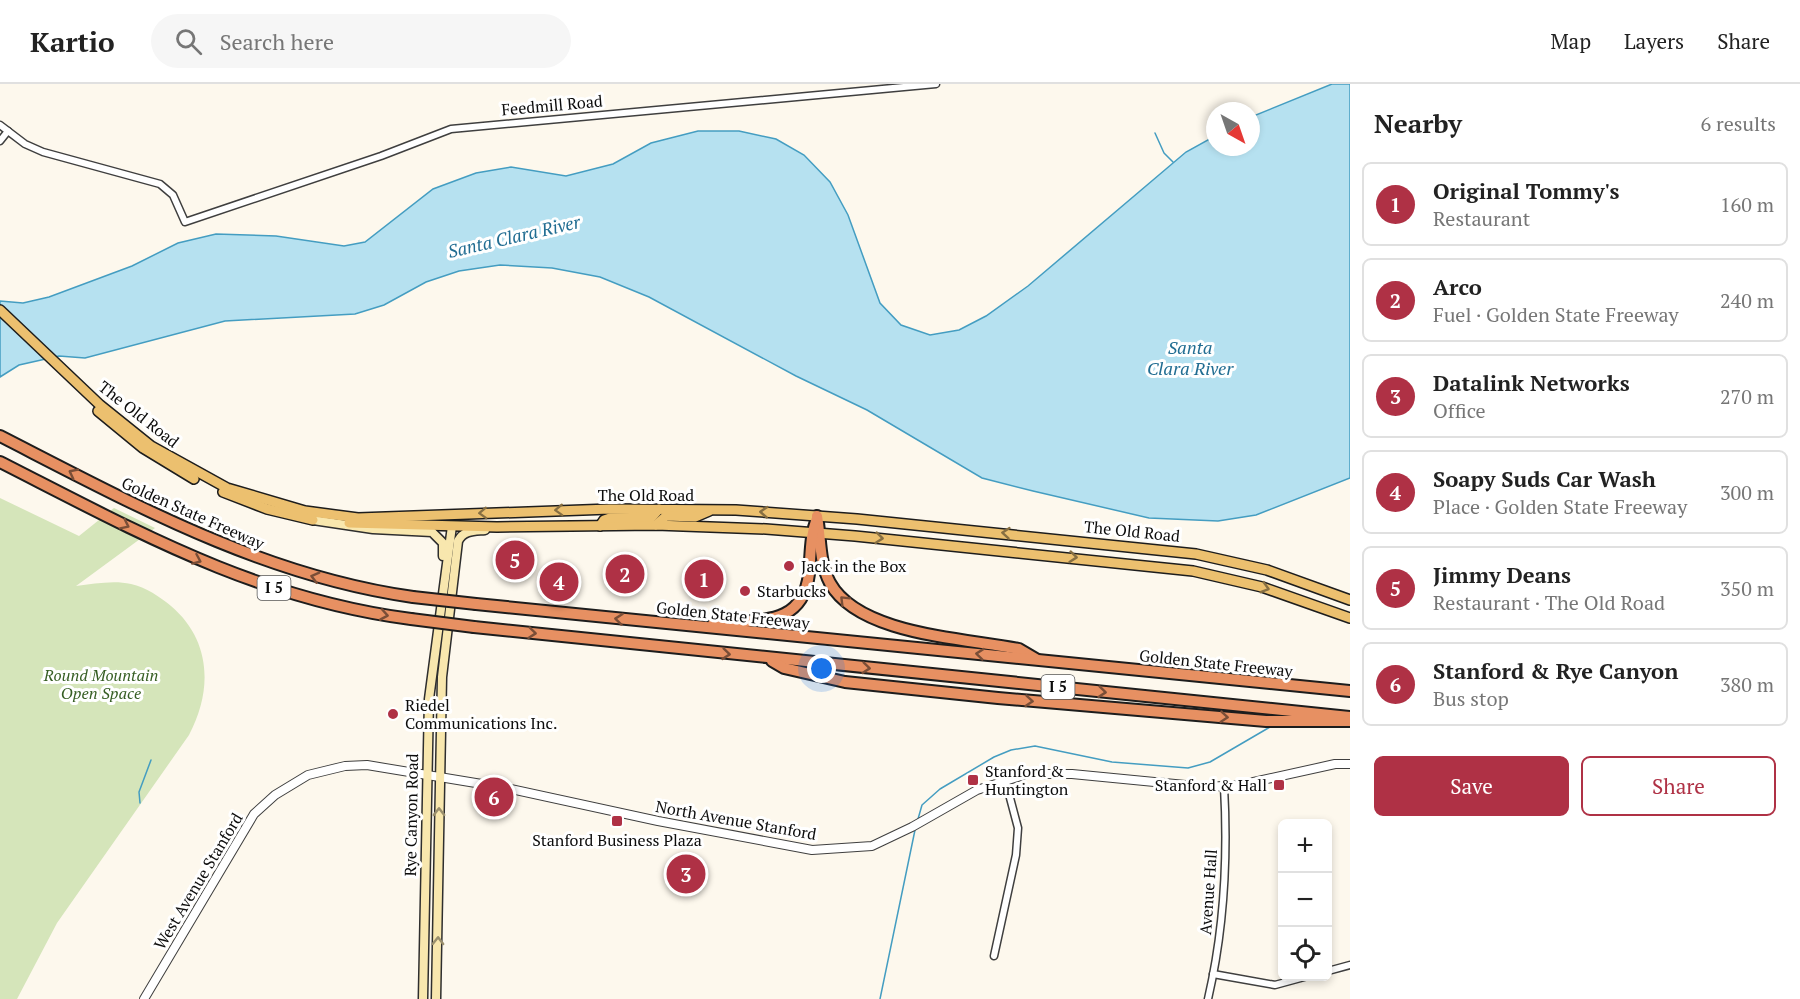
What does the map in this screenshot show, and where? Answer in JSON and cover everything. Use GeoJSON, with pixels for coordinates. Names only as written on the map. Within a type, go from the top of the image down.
{"type":"FeatureCollection","features":[{"type":"Feature","properties":{"kind":"highway","name":"Golden State Freeway"},"geometry":{"type":"LineString","coordinates":[[0,436],[213,542],[284,568],[345,584],[413,597],[1350,692]]}},
{"type":"Feature","properties":{"kind":"highway","name":"I 5"},"geometry":{"type":"LineString","coordinates":[[0,462],[203,563],[252,582],[332,604],[411,619],[474,627],[1350,719]]}},
{"type":"Feature","properties":{"kind":"highway"},"geometry":{"type":"LineString","coordinates":[[698,627],[740,620],[766,620],[794,608],[807,584],[817,516]]}},
{"type":"Feature","properties":{"kind":"highway"},"geometry":{"type":"LineString","coordinates":[[816,533],[821,558],[830,582],[844,602],[864,616],[919,631],[1019,649],[1038,660]]}},
{"type":"Feature","properties":{"kind":"highway"},"geometry":{"type":"LineString","coordinates":[[766,658],[784,668],[827,679],[923,690],[1266,721],[1350,719]]}},
{"type":"Feature","properties":{"kind":"main road","name":"The Old Road"},"geometry":{"type":"LineString","coordinates":[[0,310],[128,438],[194,476],[267,508],[313,520],[452,526],[656,525],[816,533],[1193,571],[1262,587],[1350,618]]}},
{"type":"Feature","properties":{"kind":"main road","name":"The Old Road"},"geometry":{"type":"LineString","coordinates":[[0,319],[71,381]]}},
{"type":"Feature","properties":{"kind":"main road","name":"The Old Road"},"geometry":{"type":"LineString","coordinates":[[206,481],[274,504],[305,511],[358,518],[451,514],[711,510],[817,516],[1175,551],[1267,570],[1350,600]]}},
{"type":"Feature","properties":{"kind":"main road"},"geometry":{"type":"LineString","coordinates":[[600,526],[604,520],[610,518],[652,517],[659,510]]}},
{"type":"Feature","properties":{"kind":"main road"},"geometry":{"type":"LineString","coordinates":[[656,525],[666,516],[695,517],[705,515],[711,510]]}},
{"type":"Feature","properties":{"kind":"main road","name":"Rye Canyon Road"},"geometry":{"type":"LineString","coordinates":[[441,683],[437,676],[454,534],[451,514]]}},
{"type":"Feature","properties":{"kind":"main road"},"geometry":{"type":"LineString","coordinates":[[313,520],[373,529],[423,530],[440,537],[444,549],[436,646]]}},
{"type":"Feature","properties":{"kind":"main road","name":"Rye Canyon Road"},"geometry":{"type":"LineString","coordinates":[[423,999],[429,699],[452,526]]}},
{"type":"Feature","properties":{"kind":"main road","name":"Rye Canyon Road"},"geometry":{"type":"LineString","coordinates":[[436,999],[441,683],[447,632],[460,538],[469,532],[498,526]]}},
{"type":"Feature","properties":{"kind":"street","name":"Feedmill Road"},"geometry":{"type":"LineString","coordinates":[[8,131],[43,152],[160,184],[173,195],[185,222],[381,156],[428,135],[458,127],[936,84]]}},
{"type":"Feature","properties":{"kind":"street"},"geometry":{"type":"LineString","coordinates":[[0,125],[8,131],[0,141]]}},
{"type":"Feature","properties":{"kind":"street","name":"North Avenue Stanford"},"geometry":{"type":"LineString","coordinates":[[426,775],[812,850],[872,846],[912,827],[977,790],[1005,779],[1027,774],[1049,773],[1206,787],[1224,786],[1335,764],[1350,764]]}},
{"type":"Feature","properties":{"kind":"street","name":"West Avenue Stanford"},"geometry":{"type":"LineString","coordinates":[[144,999],[245,827],[275,795],[308,775],[345,766],[376,766],[426,775]]}},
{"type":"Feature","properties":{"kind":"street"},"geometry":{"type":"LineString","coordinates":[[994,956],[1016,855],[1018,828],[1005,779]]}},
{"type":"Feature","properties":{"kind":"street","name":"Avenue Hall"},"geometry":{"type":"LineString","coordinates":[[1208,999],[1214,975],[1225,878],[1224,786]]}},
{"type":"Feature","properties":{"kind":"street"},"geometry":{"type":"LineString","coordinates":[[1332,970],[1350,965]]}},
{"type":"Feature","properties":{"kind":"street"},"geometry":{"type":"LineString","coordinates":[[1214,975],[1275,985],[1290,981]]}},
{"type":"Feature","properties":{"kind":"green space","name":"Round Mountain Open Space"},"geometry":{"type":"Polygon","coordinates":[[[0,498],[79,536],[114,508],[155,528],[76,586],[117,582],[137,585],[152,593],[171,606],[184,619],[201,650],[204,666],[202,701],[189,735],[57,923],[17,999],[0,999],[0,498]]]}},
{"type":"Feature","properties":{"kind":"water","name":"Santa Clara River"},"geometry":{"type":"Polygon","coordinates":[[[1332,84],[1350,84],[1350,478],[1256,515],[1218,521],[1149,518],[982,478],[867,410],[796,376],[649,297],[600,277],[552,268],[500,265],[459,271],[426,282],[384,305],[355,314],[225,321],[85,358],[59,356],[19,365],[0,377],[0,301],[23,303],[49,297],[132,266],[178,243],[216,234],[276,236],[344,246],[365,242],[433,189],[476,173],[511,167],[566,176],[613,164],[651,143],[698,131],[739,131],[776,139],[804,155],[830,182],[848,215],[880,303],[901,325],[930,335],[959,330],[986,316],[1028,286],[1186,152],[1206,141],[1206,156],[1260,156],[1260,113],[1332,84]]]}},
{"type":"Feature","properties":{"kind":"waterway"},"geometry":{"type":"LineString","coordinates":[[1155,133],[1164,153],[1173,162]]}},
{"type":"Feature","properties":{"kind":"waterway"},"geometry":{"type":"LineString","coordinates":[[918,819],[922,805],[940,789],[994,757],[1011,750],[1035,746],[1112,762],[1188,768],[1210,762],[1270,727]]}},
{"type":"Feature","properties":{"kind":"waterway"},"geometry":{"type":"LineString","coordinates":[[140,803],[139,792],[151,760]]}},
{"type":"Feature","properties":{"kind":"waterway"},"geometry":{"type":"LineString","coordinates":[[880,999],[915,830]]}},
{"type":"Feature","properties":{"kind":"place","name":"Jimmy Deans"},"geometry":{"type":"Point","coordinates":[515,560]}},
{"type":"Feature","properties":{"kind":"place","name":"Jack in the Box"},"geometry":{"type":"Point","coordinates":[789,566]}},
{"type":"Feature","properties":{"kind":"place","name":"Arco"},"geometry":{"type":"Point","coordinates":[625,574]}},
{"type":"Feature","properties":{"kind":"place","name":"Original Tommy's"},"geometry":{"type":"Point","coordinates":[704,579]}},
{"type":"Feature","properties":{"kind":"place","name":"Soapy Suds Car Wash"},"geometry":{"type":"Point","coordinates":[559,582]}},
{"type":"Feature","properties":{"kind":"place","name":"Starbucks"},"geometry":{"type":"Point","coordinates":[745,591]}},
{"type":"Feature","properties":{"kind":"place","name":"Riedel Communications Inc."},"geometry":{"type":"Point","coordinates":[393,714]}},
{"type":"Feature","properties":{"kind":"place","name":"Stanford & Huntington"},"geometry":{"type":"Point","coordinates":[973,780]}},
{"type":"Feature","properties":{"kind":"place","name":"Stanford & Hall"},"geometry":{"type":"Point","coordinates":[1279,785]}},
{"type":"Feature","properties":{"kind":"place","name":"Stanford & Rye Canyon"},"geometry":{"type":"Point","coordinates":[494,797]}},
{"type":"Feature","properties":{"kind":"place","name":"Stanford Business Plaza"},"geometry":{"type":"Point","coordinates":[617,821]}},
{"type":"Feature","properties":{"kind":"place","name":"Datalink Networks"},"geometry":{"type":"Point","coordinates":[686,874]}}]}
